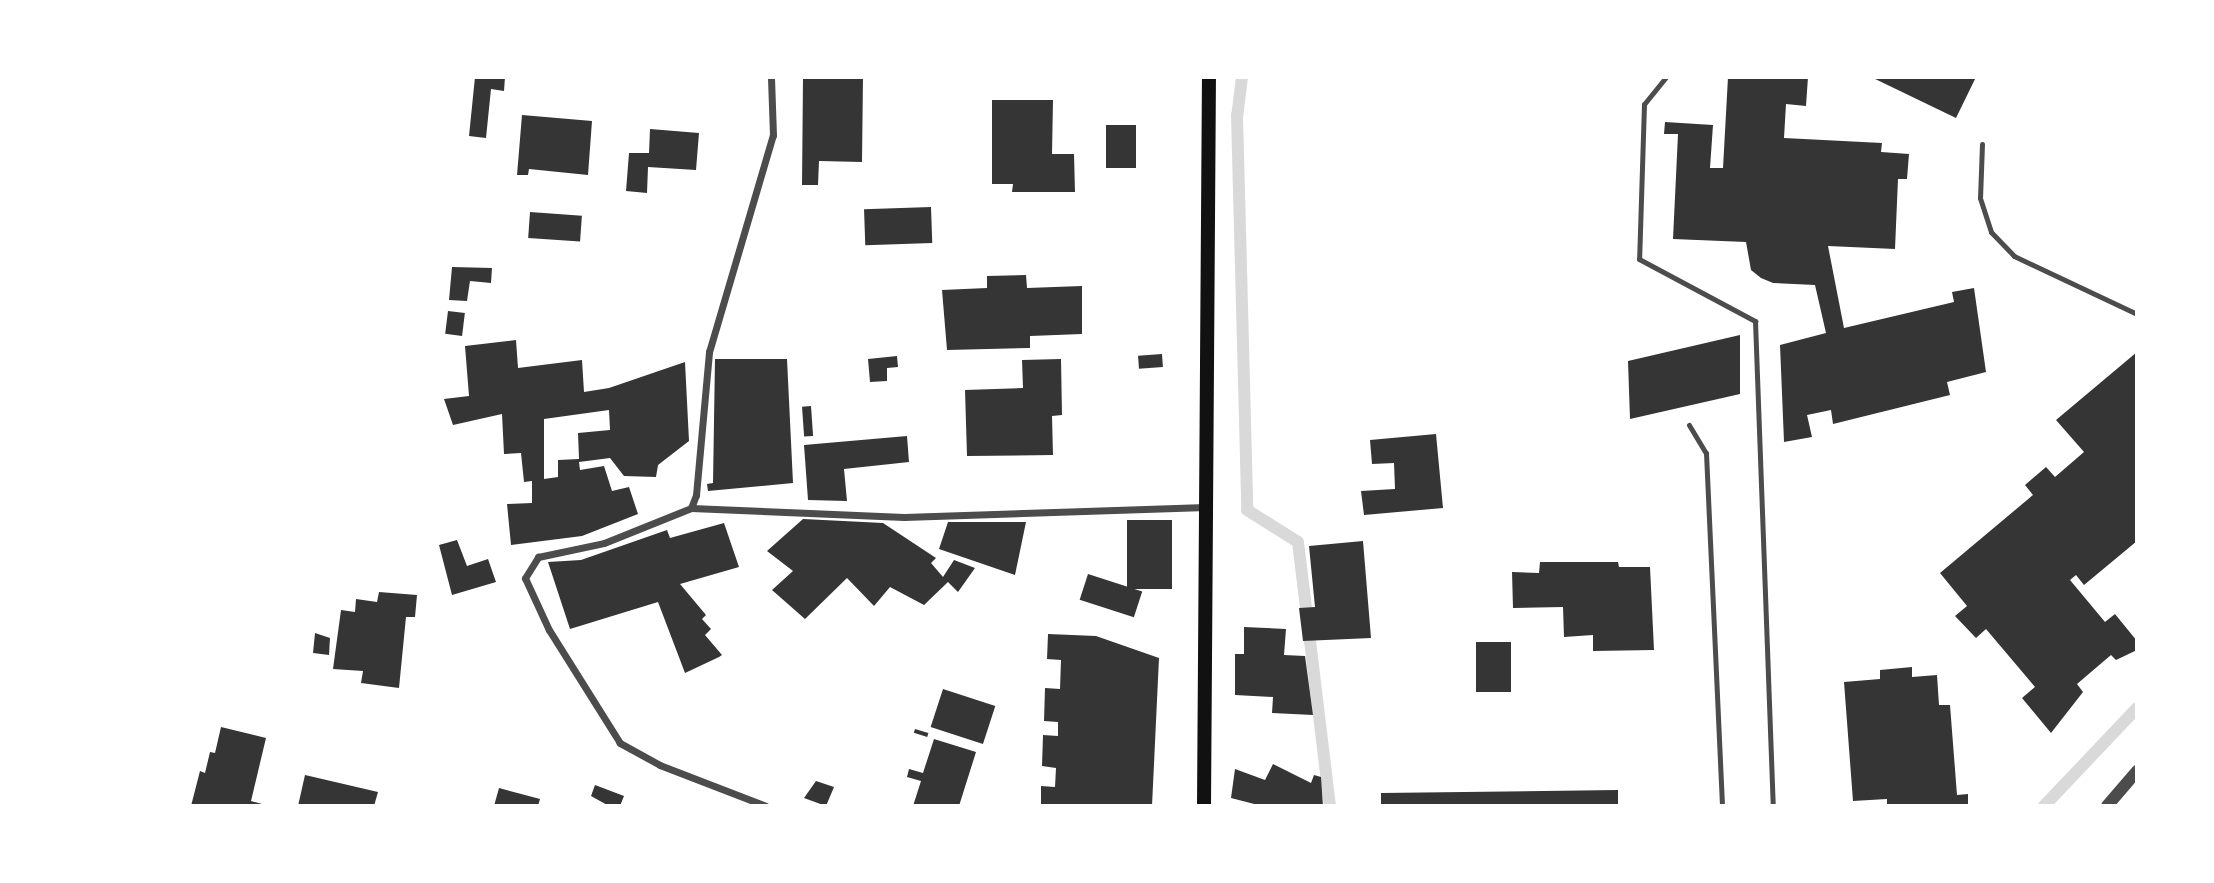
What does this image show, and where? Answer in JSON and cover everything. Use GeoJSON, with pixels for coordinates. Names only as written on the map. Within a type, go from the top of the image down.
{"type":"FeatureCollection","features":[{"type":"Feature","properties":{"kind":"main road"},"geometry":{"type":"LineString","coordinates":[[1204,806],[1209,77]]}},
{"type":"Feature","properties":{"kind":"street"},"geometry":{"type":"LineString","coordinates":[[691,508],[696,495],[709,352],[773,135],[771,77]]}},
{"type":"Feature","properties":{"kind":"street"},"geometry":{"type":"LineString","coordinates":[[766,806],[660,765],[620,743],[550,629],[525,578],[538,557],[604,543],[691,508],[802,510],[904,517],[1206,506]]}},
{"type":"Feature","properties":{"kind":"street"},"geometry":{"type":"LineString","coordinates":[[2107,806],[2137,771]]}},
{"type":"Feature","properties":{"kind":"lane"},"geometry":{"type":"LineString","coordinates":[[1666,77],[1644,104],[1639,259],[1755,321],[1773,806]]}},
{"type":"Feature","properties":{"kind":"lane"},"geometry":{"type":"LineString","coordinates":[[1982,144],[1980,198],[1991,232],[2014,256],[2137,314]]}},
{"type":"Feature","properties":{"kind":"lane"},"geometry":{"type":"LineString","coordinates":[[1689,425],[1706,453],[1722,806]]}},
{"type":"Feature","properties":{"kind":"building"},"geometry":{"type":"Polygon","coordinates":[[[475,77],[505,77],[504,91],[491,89],[486,138],[469,136],[475,77]]]}},
{"type":"Feature","properties":{"kind":"building"},"geometry":{"type":"Polygon","coordinates":[[[803,77],[863,77],[862,162],[819,161],[818,185],[802,185],[803,77]]]}},
{"type":"Feature","properties":{"kind":"building"},"geometry":{"type":"Polygon","coordinates":[[[1728,77],[1808,77],[1806,106],[1786,104],[1784,138],[1882,143],[1881,152],[1909,154],[1907,179],[1898,179],[1895,249],[1828,246],[1844,328],[1954,302],[1952,292],[1974,288],[1986,372],[1947,382],[1950,395],[1833,424],[1831,410],[1807,415],[1812,437],[1784,442],[1780,345],[1826,333],[1815,285],[1773,283],[1761,278],[1751,270],[1746,242],[1673,239],[1678,134],[1664,134],[1665,122],[1713,125],[1710,168],[1723,168],[1728,77]]]}},
{"type":"Feature","properties":{"kind":"building"},"geometry":{"type":"Polygon","coordinates":[[[1871,77],[1976,77],[1956,118],[1871,77]]]}},
{"type":"Feature","properties":{"kind":"building"},"geometry":{"type":"Polygon","coordinates":[[[992,100],[1053,100],[1052,154],[1074,154],[1075,192],[1012,192],[1013,184],[992,184],[992,100]]]}},
{"type":"Feature","properties":{"kind":"building"},"geometry":{"type":"Polygon","coordinates":[[[522,115],[592,121],[588,175],[529,169],[528,175],[517,175],[522,115]]]}},
{"type":"Feature","properties":{"kind":"building"},"geometry":{"type":"Polygon","coordinates":[[[1106,125],[1136,125],[1136,168],[1106,168],[1106,125]]]}},
{"type":"Feature","properties":{"kind":"building"},"geometry":{"type":"Polygon","coordinates":[[[650,129],[699,133],[696,170],[648,167],[647,193],[626,191],[629,153],[649,153],[650,129]]]}},
{"type":"Feature","properties":{"kind":"building"},"geometry":{"type":"Polygon","coordinates":[[[931,207],[932,243],[865,245],[864,209],[931,207]]]}},
{"type":"Feature","properties":{"kind":"building"},"geometry":{"type":"Polygon","coordinates":[[[530,212],[582,216],[580,242],[528,238],[530,212]]]}},
{"type":"Feature","properties":{"kind":"building"},"geometry":{"type":"Polygon","coordinates":[[[452,267],[492,268],[491,283],[470,281],[467,301],[449,300],[452,267]]]}},
{"type":"Feature","properties":{"kind":"building"},"geometry":{"type":"Polygon","coordinates":[[[1026,275],[1027,288],[1082,286],[1082,334],[1030,336],[1030,348],[947,350],[942,290],[987,288],[987,276],[1026,275]]]}},
{"type":"Feature","properties":{"kind":"building"},"geometry":{"type":"Polygon","coordinates":[[[448,311],[465,313],[462,336],[445,334],[448,311]]]}},
{"type":"Feature","properties":{"kind":"building"},"geometry":{"type":"Polygon","coordinates":[[[1740,335],[1740,394],[1630,419],[1628,361],[1740,335]]]}},
{"type":"Feature","properties":{"kind":"building"},"geometry":{"type":"Polygon","coordinates":[[[516,340],[518,368],[582,360],[584,392],[609,388],[685,362],[689,441],[658,465],[656,477],[624,476],[610,458],[579,462],[580,470],[604,466],[612,491],[629,487],[638,514],[582,536],[511,545],[507,504],[532,503],[532,481],[524,482],[521,453],[504,454],[502,414],[453,425],[444,399],[469,396],[465,346],[516,340]],[[609,410],[544,419],[544,479],[558,477],[558,460],[579,459],[578,433],[610,430],[609,410]]]}},
{"type":"Feature","properties":{"kind":"building"},"geometry":{"type":"Polygon","coordinates":[[[2137,352],[2137,541],[2084,585],[2076,575],[2070,580],[2105,622],[2115,614],[2137,641],[2137,650],[2116,660],[2111,655],[2077,684],[2083,692],[2051,733],[2022,698],[2035,687],[1986,629],[1976,638],[1955,616],[1967,606],[1940,573],[2033,495],[2025,485],[2046,467],[2055,477],[2084,452],[2056,420],[2137,352]]]}},
{"type":"Feature","properties":{"kind":"building"},"geometry":{"type":"Polygon","coordinates":[[[1162,354],[1163,367],[1139,369],[1138,356],[1162,354]]]}},
{"type":"Feature","properties":{"kind":"building"},"geometry":{"type":"Polygon","coordinates":[[[897,356],[898,367],[887,368],[887,381],[870,382],[868,359],[897,356]]]}},
{"type":"Feature","properties":{"kind":"building"},"geometry":{"type":"Polygon","coordinates":[[[715,359],[787,359],[793,483],[708,491],[707,484],[713,483],[715,359]]]}},
{"type":"Feature","properties":{"kind":"building"},"geometry":{"type":"Polygon","coordinates":[[[1061,359],[1062,415],[1052,416],[1053,455],[967,456],[965,390],[1023,388],[1022,360],[1061,359]]]}},
{"type":"Feature","properties":{"kind":"building"},"geometry":{"type":"Polygon","coordinates":[[[811,406],[813,436],[804,437],[802,407],[811,406]]]}},
{"type":"Feature","properties":{"kind":"building"},"geometry":{"type":"Polygon","coordinates":[[[1436,434],[1443,508],[1364,515],[1361,491],[1395,489],[1394,463],[1372,464],[1370,440],[1436,434]]]}},
{"type":"Feature","properties":{"kind":"building"},"geometry":{"type":"Polygon","coordinates":[[[907,436],[909,462],[844,469],[847,501],[808,500],[804,445],[907,436]]]}},
{"type":"Feature","properties":{"kind":"building"},"geometry":{"type":"Polygon","coordinates":[[[803,519],[883,523],[936,558],[931,563],[943,577],[954,560],[975,568],[958,592],[948,582],[924,605],[890,587],[874,606],[847,578],[805,619],[772,590],[793,571],[767,551],[803,519]]]}},
{"type":"Feature","properties":{"kind":"building"},"geometry":{"type":"Polygon","coordinates":[[[1127,520],[1172,520],[1172,589],[1127,589],[1127,520]]]}},
{"type":"Feature","properties":{"kind":"building"},"geometry":{"type":"Polygon","coordinates":[[[948,522],[1026,522],[1015,575],[939,549],[948,522]]]}},
{"type":"Feature","properties":{"kind":"building"},"geometry":{"type":"Polygon","coordinates":[[[724,523],[739,567],[680,584],[706,615],[702,619],[711,629],[705,635],[722,655],[685,673],[658,602],[570,629],[548,562],[581,560],[667,530],[670,538],[724,523]]]}},
{"type":"Feature","properties":{"kind":"building"},"geometry":{"type":"Polygon","coordinates":[[[457,540],[467,566],[488,559],[496,582],[452,595],[439,545],[457,540]]]}},
{"type":"Feature","properties":{"kind":"building"},"geometry":{"type":"Polygon","coordinates":[[[1363,541],[1371,638],[1303,641],[1299,608],[1315,607],[1309,546],[1363,541]]]}},
{"type":"Feature","properties":{"kind":"building"},"geometry":{"type":"Polygon","coordinates":[[[1540,562],[1618,562],[1619,567],[1650,567],[1654,650],[1593,651],[1593,635],[1564,637],[1563,607],[1513,608],[1512,572],[1539,573],[1540,562]]]}},
{"type":"Feature","properties":{"kind":"building"},"geometry":{"type":"Polygon","coordinates":[[[1088,574],[1142,592],[1134,617],[1080,600],[1088,574]]]}},
{"type":"Feature","properties":{"kind":"building"},"geometry":{"type":"Polygon","coordinates":[[[379,592],[417,595],[415,617],[406,617],[399,688],[361,683],[363,671],[333,669],[341,610],[355,612],[356,599],[377,602],[379,592]]]}},
{"type":"Feature","properties":{"kind":"building"},"geometry":{"type":"Polygon","coordinates":[[[1244,627],[1286,629],[1284,655],[1305,656],[1313,715],[1272,713],[1273,697],[1235,695],[1235,654],[1244,654],[1244,627]]]}},
{"type":"Feature","properties":{"kind":"building"},"geometry":{"type":"Polygon","coordinates":[[[315,633],[330,638],[329,655],[313,653],[315,633]]]}},
{"type":"Feature","properties":{"kind":"building"},"geometry":{"type":"Polygon","coordinates":[[[1048,634],[1096,636],[1159,658],[1152,806],[1041,806],[1041,786],[1055,787],[1056,768],[1042,766],[1043,735],[1058,736],[1058,722],[1044,721],[1045,688],[1060,689],[1061,660],[1047,659],[1048,634]]]}},
{"type":"Feature","properties":{"kind":"building"},"geometry":{"type":"Polygon","coordinates":[[[1476,642],[1511,642],[1511,692],[1476,692],[1476,642]]]}},
{"type":"Feature","properties":{"kind":"building"},"geometry":{"type":"Polygon","coordinates":[[[1912,667],[1912,677],[1937,675],[1939,705],[1950,705],[1957,795],[1968,794],[1968,806],[1887,806],[1887,799],[1853,801],[1844,682],[1880,679],[1880,670],[1912,667]]]}},
{"type":"Feature","properties":{"kind":"building"},"geometry":{"type":"Polygon","coordinates":[[[943,689],[995,706],[983,744],[931,727],[943,689]]]}},
{"type":"Feature","properties":{"kind":"building"},"geometry":{"type":"Polygon","coordinates":[[[221,727],[266,738],[251,801],[269,806],[191,806],[200,771],[205,773],[210,752],[215,753],[221,727]]]}},
{"type":"Feature","properties":{"kind":"building"},"geometry":{"type":"Polygon","coordinates":[[[915,729],[928,733],[927,737],[914,733],[915,729]]]}},
{"type":"Feature","properties":{"kind":"building"},"geometry":{"type":"Polygon","coordinates":[[[934,739],[976,752],[959,806],[913,806],[921,781],[907,777],[909,769],[923,773],[934,739]]]}},
{"type":"Feature","properties":{"kind":"building"},"geometry":{"type":"Polygon","coordinates":[[[1273,764],[1311,783],[1314,775],[1321,777],[1323,806],[1262,806],[1231,798],[1235,769],[1265,780],[1273,764]]]}},
{"type":"Feature","properties":{"kind":"building"},"geometry":{"type":"Polygon","coordinates":[[[305,775],[378,792],[374,806],[298,806],[305,775]]]}},
{"type":"Feature","properties":{"kind":"building"},"geometry":{"type":"Polygon","coordinates":[[[816,781],[834,787],[826,806],[804,798],[816,781]]]}},
{"type":"Feature","properties":{"kind":"building"},"geometry":{"type":"Polygon","coordinates":[[[595,785],[624,796],[620,806],[609,806],[591,796],[595,785]]]}},
{"type":"Feature","properties":{"kind":"building"},"geometry":{"type":"Polygon","coordinates":[[[499,788],[540,799],[538,806],[494,806],[499,788]]]}},
{"type":"Feature","properties":{"kind":"building"},"geometry":{"type":"Polygon","coordinates":[[[1618,790],[1618,806],[1381,806],[1381,793],[1618,790]]]}},
{"type":"Feature","properties":{"kind":"waterway"},"geometry":{"type":"LineString","coordinates":[[1242,77],[1237,115],[1247,510],[1298,542],[1330,806]]}},
{"type":"Feature","properties":{"kind":"waterway"},"geometry":{"type":"LineString","coordinates":[[2044,806],[2137,708]]}}]}
